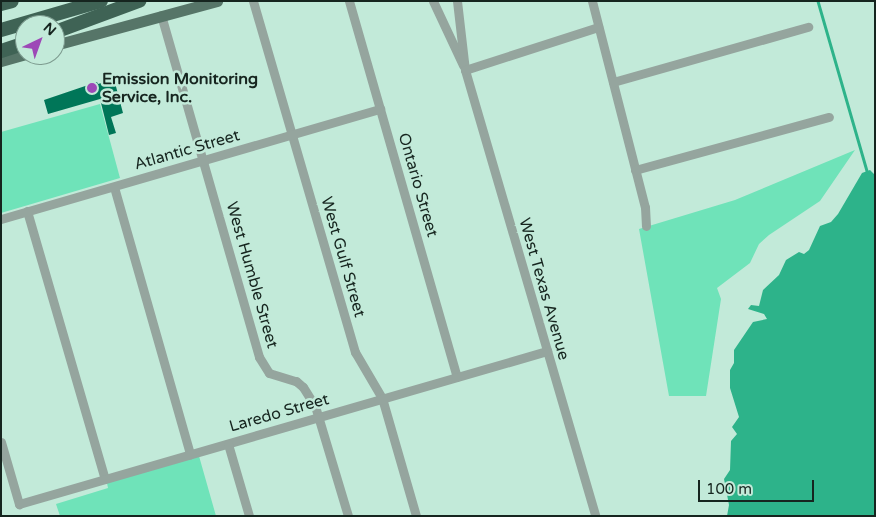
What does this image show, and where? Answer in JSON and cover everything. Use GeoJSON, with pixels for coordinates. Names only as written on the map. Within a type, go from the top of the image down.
{"type":"FeatureCollection","features":[{"type":"Feature","properties":{"kind":"highway"},"geometry":{"type":"LineString","coordinates":[[1,4],[12,1]]}},
{"type":"Feature","properties":{"kind":"highway"},"geometry":{"type":"LineString","coordinates":[[1,30],[101,1]]}},
{"type":"Feature","properties":{"kind":"highway"},"geometry":{"type":"LineString","coordinates":[[65,28],[139,1]]}},
{"type":"Feature","properties":{"kind":"highway"},"geometry":{"type":"LineString","coordinates":[[1,52],[15,47]]}},
{"type":"Feature","properties":{"kind":"main road"},"geometry":{"type":"LineString","coordinates":[[65,42],[217,1]]}},
{"type":"Feature","properties":{"kind":"main road"},"geometry":{"type":"LineString","coordinates":[[1,61],[15,57]]}},
{"type":"Feature","properties":{"kind":"street","name":"West Gulf Street"},"geometry":{"type":"LineString","coordinates":[[253,1],[356,352],[382,398],[416,516]]}},
{"type":"Feature","properties":{"kind":"street","name":"Ontario Street"},"geometry":{"type":"LineString","coordinates":[[349,1],[458,376]]}},
{"type":"Feature","properties":{"kind":"street","name":"West Texas Avenue"},"geometry":{"type":"LineString","coordinates":[[433,1],[466,70]]}},
{"type":"Feature","properties":{"kind":"street","name":"West Texas Avenue"},"geometry":{"type":"LineString","coordinates":[[457,1],[466,70],[595,516]]}},
{"type":"Feature","properties":{"kind":"street"},"geometry":{"type":"LineString","coordinates":[[592,1],[645,207],[646,226]]}},
{"type":"Feature","properties":{"kind":"street","name":"West Humble Street"},"geometry":{"type":"LineString","coordinates":[[161,15],[259,357],[269,373],[296,381],[303,387],[319,417],[348,516]]}},
{"type":"Feature","properties":{"kind":"street"},"geometry":{"type":"LineString","coordinates":[[466,70],[598,27]]}},
{"type":"Feature","properties":{"kind":"street"},"geometry":{"type":"LineString","coordinates":[[613,82],[808,27]]}},
{"type":"Feature","properties":{"kind":"street","name":"Atlantic Street"},"geometry":{"type":"LineString","coordinates":[[1,219],[380,109]]}},
{"type":"Feature","properties":{"kind":"street"},"geometry":{"type":"LineString","coordinates":[[635,170],[829,117]]}},
{"type":"Feature","properties":{"kind":"street"},"geometry":{"type":"LineString","coordinates":[[114,187],[190,454]]}},
{"type":"Feature","properties":{"kind":"street"},"geometry":{"type":"LineString","coordinates":[[27,211],[105,479]]}},
{"type":"Feature","properties":{"kind":"street","name":"Laredo Street"},"geometry":{"type":"LineString","coordinates":[[1,442],[19,504],[547,351]]}},
{"type":"Feature","properties":{"kind":"street"},"geometry":{"type":"LineString","coordinates":[[228,444],[249,516]]}},
{"type":"Feature","properties":{"kind":"shaded area"},"geometry":{"type":"Polygon","coordinates":[[[100,104],[120,178],[1,213],[1,132],[100,104]]]}},
{"type":"Feature","properties":{"kind":"shaded area"},"geometry":{"type":"Polygon","coordinates":[[[855,150],[820,201],[769,235],[759,244],[750,263],[717,288],[721,299],[706,396],[669,396],[639,229],[735,200],[855,150]]]}},
{"type":"Feature","properties":{"kind":"shaded area"},"geometry":{"type":"Polygon","coordinates":[[[870,170],[875,175],[875,516],[727,516],[729,505],[724,479],[730,470],[731,441],[737,434],[732,427],[739,417],[730,388],[730,370],[734,363],[734,350],[753,322],[767,319],[764,314],[748,309],[751,305],[759,306],[763,290],[779,275],[786,260],[799,252],[804,254],[809,250],[820,226],[831,222],[838,214],[862,173],[870,170]]]}},
{"type":"Feature","properties":{"kind":"shaded area"},"geometry":{"type":"Polygon","coordinates":[[[199,456],[216,516],[60,516],[56,504],[108,488],[107,483],[199,456]]]}},
{"type":"Feature","properties":{"kind":"building"},"geometry":{"type":"Polygon","coordinates":[[[114,79],[123,113],[111,117],[116,133],[109,135],[100,99],[48,114],[44,100],[97,82],[98,84],[114,79]]]}},
{"type":"Feature","properties":{"kind":"waterway"},"geometry":{"type":"LineString","coordinates":[[818,1],[867,171]]}},
{"type":"Feature","properties":{"kind":"place","name":"Emission Monitoring Service, Inc."},"geometry":{"type":"Point","coordinates":[92,88]}}]}
